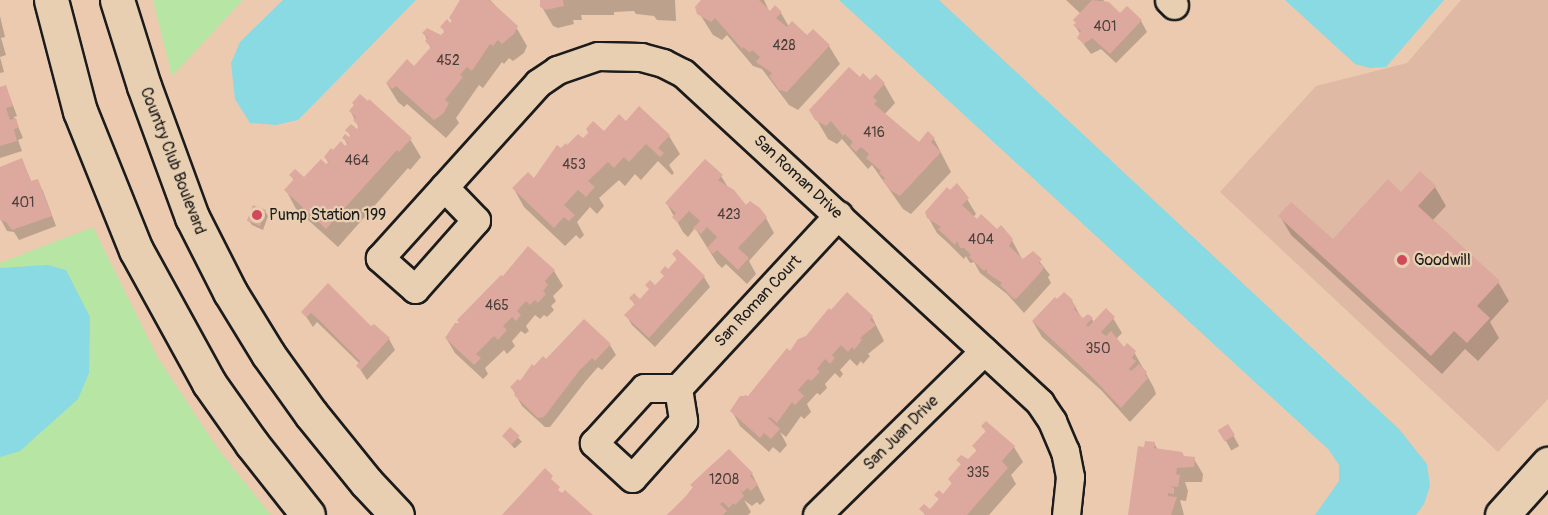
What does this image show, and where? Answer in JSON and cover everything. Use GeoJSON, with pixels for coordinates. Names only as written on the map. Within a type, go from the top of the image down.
{"type":"FeatureCollection","features":[{"type":"Feature","properties":{"kind":"street"},"geometry":{"type":"LineString","coordinates":[[51,0],[81,111],[136,250],[209,383],[252,444],[308,515]]}},
{"type":"Feature","properties":{"kind":"street","name":"Country Club Boulevard"},"geometry":{"type":"LineString","coordinates":[[117,0],[144,86],[192,217],[230,292],[268,354],[311,414],[366,482],[397,515]]}},
{"type":"Feature","properties":{"kind":"street","name":"San Roman Drive"},"geometry":{"type":"LineString","coordinates":[[444,187],[538,83],[557,70],[598,56],[618,55],[663,63],[683,73],[1040,403],[1052,421],[1065,451],[1070,477],[1066,515]]}},
{"type":"Feature","properties":{"kind":"street","name":"San Roman Court"},"geometry":{"type":"LineString","coordinates":[[678,388],[838,215]]}},
{"type":"Feature","properties":{"kind":"street","name":"San Juan Drive"},"geometry":{"type":"LineString","coordinates":[[816,515],[984,351]]}},
{"type":"Feature","properties":{"kind":"street"},"geometry":{"type":"LineString","coordinates":[[1502,515],[1548,465]]}},
{"type":"Feature","properties":{"kind":"shaded area"},"geometry":{"type":"Polygon","coordinates":[[[1461,0],[1548,0],[1548,399],[1498,452],[1220,192],[1316,86],[1407,63],[1461,0]]]}},
{"type":"Feature","properties":{"kind":"green space"},"geometry":{"type":"Polygon","coordinates":[[[153,0],[243,0],[172,76],[153,0]]]}},
{"type":"Feature","properties":{"kind":"green space"},"geometry":{"type":"Polygon","coordinates":[[[93,227],[158,358],[218,449],[271,515],[0,515],[0,263],[93,227]]]}},
{"type":"Feature","properties":{"kind":"water"},"geometry":{"type":"Polygon","coordinates":[[[283,0],[416,0],[298,120],[276,125],[250,123],[235,99],[231,63],[240,42],[283,0]]]}},
{"type":"Feature","properties":{"kind":"water"},"geometry":{"type":"Polygon","coordinates":[[[839,0],[939,0],[1399,429],[1427,464],[1430,486],[1424,504],[1416,515],[1315,515],[1339,481],[1339,465],[1329,450],[839,0]]]}},
{"type":"Feature","properties":{"kind":"water"},"geometry":{"type":"Polygon","coordinates":[[[1285,0],[1444,0],[1386,67],[1370,68],[1355,64],[1285,0]]]}},
{"type":"Feature","properties":{"kind":"water"},"geometry":{"type":"Polygon","coordinates":[[[48,265],[66,270],[90,317],[89,373],[78,399],[20,451],[0,457],[0,268],[48,265]]]}},
{"type":"Feature","properties":{"kind":"building"},"geometry":{"type":"Polygon","coordinates":[[[460,0],[489,0],[518,26],[514,34],[502,44],[498,40],[493,46],[490,44],[472,71],[467,67],[460,75],[463,77],[445,100],[449,103],[443,114],[434,120],[396,86],[392,89],[386,83],[407,59],[414,66],[431,47],[425,41],[428,38],[422,33],[427,28],[441,35],[445,31],[440,27],[447,19],[450,23],[452,20],[449,18],[460,0]]]}},
{"type":"Feature","properties":{"kind":"building"},"geometry":{"type":"Polygon","coordinates":[[[540,0],[563,0],[564,6],[546,10],[540,7],[540,0]]]}},
{"type":"Feature","properties":{"kind":"building"},"geometry":{"type":"Polygon","coordinates":[[[701,0],[759,0],[770,11],[775,5],[782,12],[776,18],[787,27],[792,21],[807,35],[813,29],[830,45],[787,92],[779,90],[769,76],[772,73],[756,62],[760,57],[752,50],[750,53],[743,47],[742,49],[715,18],[711,22],[697,14],[695,7],[701,0]]]}},
{"type":"Feature","properties":{"kind":"building"},"geometry":{"type":"Polygon","coordinates":[[[1092,0],[1109,2],[1120,13],[1127,6],[1142,20],[1110,54],[1092,38],[1084,44],[1077,38],[1081,31],[1073,25],[1076,23],[1073,20],[1092,0]]]}},
{"type":"Feature","properties":{"kind":"building"},"geometry":{"type":"Polygon","coordinates":[[[849,67],[860,77],[863,73],[870,80],[876,74],[885,83],[873,97],[877,101],[874,104],[919,142],[928,131],[935,138],[931,142],[941,152],[900,196],[890,190],[883,180],[885,178],[879,173],[881,171],[866,158],[869,154],[861,147],[856,152],[850,146],[853,142],[845,134],[843,136],[831,121],[826,126],[815,120],[809,110],[849,67]]]}},
{"type":"Feature","properties":{"kind":"building"},"geometry":{"type":"Polygon","coordinates":[[[6,85],[13,106],[6,108],[10,120],[16,118],[19,128],[14,129],[17,141],[0,146],[0,87],[6,85]]]}},
{"type":"Feature","properties":{"kind":"building"},"geometry":{"type":"Polygon","coordinates":[[[360,94],[368,101],[369,99],[412,138],[399,152],[397,150],[326,229],[284,190],[294,179],[289,175],[295,169],[304,177],[321,159],[326,164],[329,162],[324,157],[331,148],[333,150],[341,141],[345,146],[348,143],[342,138],[345,134],[349,137],[351,135],[345,130],[351,124],[357,129],[359,126],[353,120],[356,117],[349,111],[354,105],[352,103],[360,94]]]}},
{"type":"Feature","properties":{"kind":"building"},"geometry":{"type":"Polygon","coordinates":[[[639,106],[670,135],[658,148],[664,153],[660,157],[646,144],[629,162],[624,157],[614,168],[608,162],[588,181],[595,187],[586,197],[578,190],[564,205],[575,215],[569,221],[564,217],[554,228],[512,188],[528,172],[534,178],[557,145],[561,148],[566,143],[567,145],[578,134],[583,138],[589,132],[586,129],[593,121],[604,131],[619,114],[626,121],[639,106]]]}},
{"type":"Feature","properties":{"kind":"building"},"geometry":{"type":"Polygon","coordinates":[[[22,158],[31,181],[38,179],[52,216],[12,230],[6,222],[0,220],[0,167],[22,158]]]}},
{"type":"Feature","properties":{"kind":"building"},"geometry":{"type":"Polygon","coordinates":[[[705,159],[723,175],[718,180],[734,190],[746,205],[750,201],[767,217],[738,248],[749,258],[738,270],[717,250],[713,254],[707,248],[717,237],[707,227],[701,234],[693,228],[700,221],[689,211],[678,223],[672,217],[676,213],[665,203],[705,159]]]}},
{"type":"Feature","properties":{"kind":"building","name":"Goodwill"},"geometry":{"type":"Polygon","coordinates":[[[1420,171],[1436,186],[1418,206],[1500,281],[1477,306],[1490,318],[1467,343],[1454,331],[1431,356],[1278,216],[1291,202],[1333,239],[1388,179],[1401,192],[1420,171]]]}},
{"type":"Feature","properties":{"kind":"building"},"geometry":{"type":"Polygon","coordinates":[[[957,183],[969,198],[962,205],[977,219],[981,214],[997,229],[1001,225],[1013,239],[1009,246],[1023,259],[1033,251],[1042,259],[1039,263],[1044,267],[1041,272],[1017,298],[1014,299],[1000,285],[1002,283],[987,273],[987,269],[984,271],[969,257],[971,255],[964,248],[960,248],[957,241],[955,245],[938,229],[941,227],[927,218],[925,212],[947,187],[950,190],[957,183]]]}},
{"type":"Feature","properties":{"kind":"building","name":"Pump Station 199"},"geometry":{"type":"Polygon","coordinates":[[[253,205],[266,210],[260,226],[247,221],[253,205]]]}},
{"type":"Feature","properties":{"kind":"building"},"geometry":{"type":"Polygon","coordinates":[[[528,246],[555,270],[545,281],[548,285],[543,291],[546,294],[538,303],[535,300],[530,305],[526,301],[517,311],[521,315],[516,321],[512,317],[503,326],[507,330],[498,340],[494,336],[476,354],[481,358],[474,365],[445,338],[455,323],[459,323],[457,320],[501,275],[503,276],[528,246]]]}},
{"type":"Feature","properties":{"kind":"building"},"geometry":{"type":"Polygon","coordinates":[[[677,249],[705,276],[649,338],[624,315],[635,304],[629,298],[634,293],[640,299],[649,289],[645,285],[650,280],[655,285],[664,276],[660,272],[665,266],[668,269],[677,259],[672,254],[677,249]]]}},
{"type":"Feature","properties":{"kind":"building"},"geometry":{"type":"Polygon","coordinates":[[[328,283],[371,326],[374,324],[390,338],[361,370],[356,366],[360,361],[320,321],[311,313],[306,317],[301,312],[328,283]]]}},
{"type":"Feature","properties":{"kind":"building"},"geometry":{"type":"Polygon","coordinates":[[[847,292],[873,316],[870,320],[876,325],[860,338],[862,340],[854,350],[852,347],[848,352],[841,345],[832,355],[835,358],[830,364],[825,359],[817,369],[820,372],[811,381],[808,379],[798,390],[804,396],[795,405],[792,402],[777,423],[770,417],[768,418],[780,429],[771,439],[764,433],[760,438],[730,411],[740,396],[748,396],[787,348],[790,351],[798,339],[806,336],[829,308],[831,310],[847,292]]]}},
{"type":"Feature","properties":{"kind":"building"},"geometry":{"type":"Polygon","coordinates":[[[1064,292],[1073,300],[1071,302],[1076,306],[1074,309],[1083,318],[1088,314],[1093,318],[1086,325],[1088,327],[1106,308],[1115,317],[1101,332],[1106,336],[1111,331],[1124,347],[1127,343],[1136,351],[1132,358],[1136,361],[1129,369],[1131,371],[1139,364],[1147,372],[1145,375],[1148,378],[1121,408],[1091,376],[1032,321],[1055,297],[1057,299],[1064,292]]]}},
{"type":"Feature","properties":{"kind":"building"},"geometry":{"type":"Polygon","coordinates":[[[584,319],[611,344],[595,361],[592,358],[579,371],[544,417],[538,418],[514,395],[516,393],[510,387],[518,379],[520,381],[532,364],[534,366],[543,356],[546,359],[584,319]]]}},
{"type":"Feature","properties":{"kind":"building"},"geometry":{"type":"Polygon","coordinates":[[[986,421],[1015,446],[1002,461],[1008,468],[967,515],[926,515],[919,509],[924,504],[930,509],[939,499],[934,495],[939,490],[943,494],[952,483],[948,479],[961,464],[956,460],[961,455],[968,459],[977,450],[972,446],[986,431],[981,426],[986,421]]]}},
{"type":"Feature","properties":{"kind":"building"},"geometry":{"type":"Polygon","coordinates":[[[1228,424],[1235,435],[1225,441],[1218,430],[1228,424]]]}},
{"type":"Feature","properties":{"kind":"building"},"geometry":{"type":"Polygon","coordinates":[[[510,427],[520,436],[512,445],[502,436],[510,427]]]}},
{"type":"Feature","properties":{"kind":"building"},"geometry":{"type":"Polygon","coordinates":[[[1145,441],[1155,442],[1154,448],[1182,452],[1184,456],[1195,457],[1194,467],[1177,468],[1176,474],[1180,475],[1178,487],[1169,486],[1174,488],[1174,494],[1168,493],[1168,496],[1177,497],[1171,515],[1128,515],[1138,446],[1144,447],[1145,441]]]}},
{"type":"Feature","properties":{"kind":"building"},"geometry":{"type":"Polygon","coordinates":[[[729,449],[753,473],[750,476],[758,484],[751,491],[747,488],[743,492],[740,489],[744,496],[735,505],[733,503],[729,508],[723,502],[720,504],[727,511],[723,515],[667,515],[693,487],[690,485],[729,449]]]}},
{"type":"Feature","properties":{"kind":"building"},"geometry":{"type":"Polygon","coordinates":[[[545,468],[553,476],[551,479],[560,487],[558,490],[562,493],[565,490],[593,515],[502,515],[545,468]]]}},
{"type":"Feature","properties":{"kind":"place","name":"Pump Station 199"},"geometry":{"type":"Point","coordinates":[257,215]}},
{"type":"Feature","properties":{"kind":"place","name":"Goodwill"},"geometry":{"type":"Point","coordinates":[1402,260]}}]}
